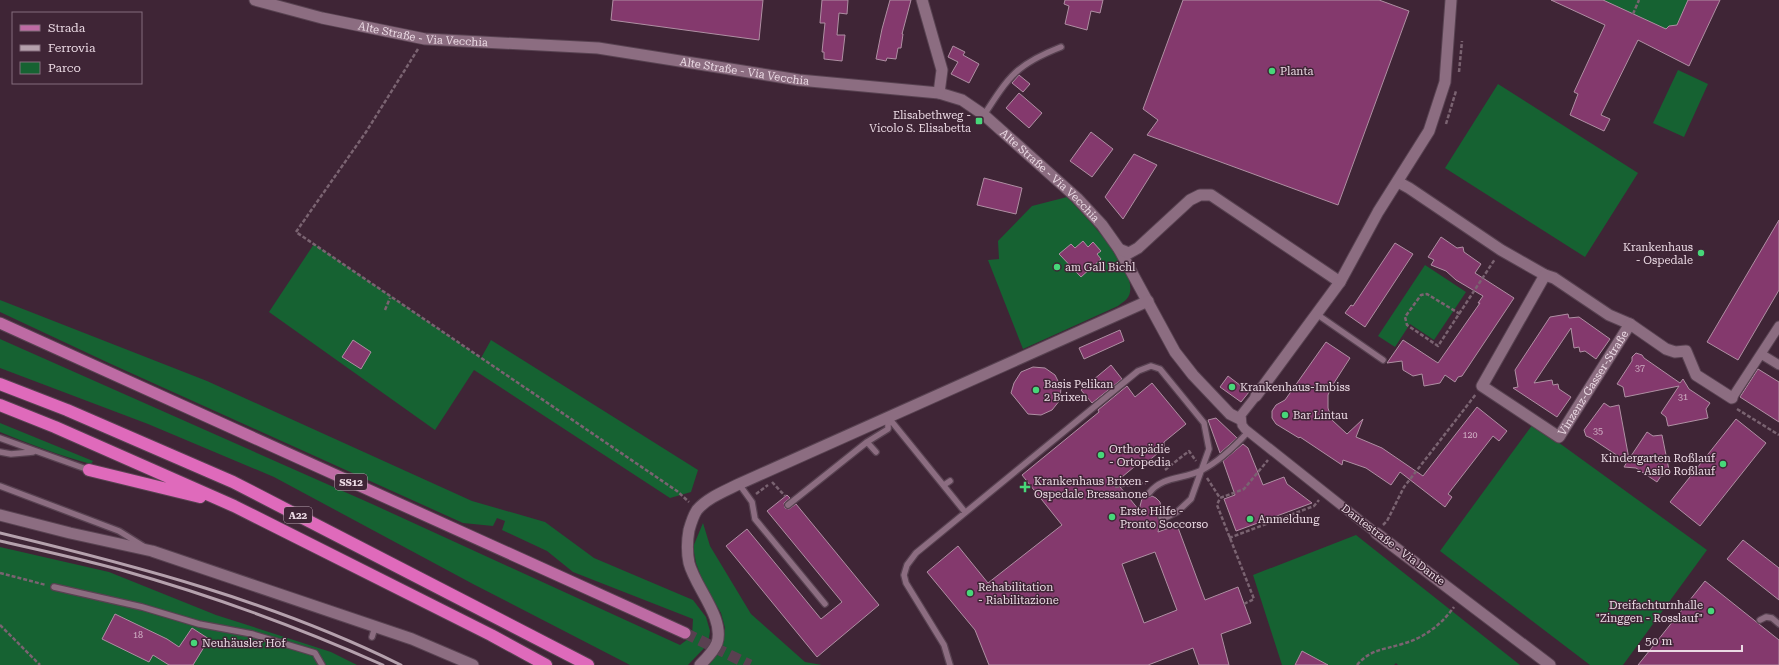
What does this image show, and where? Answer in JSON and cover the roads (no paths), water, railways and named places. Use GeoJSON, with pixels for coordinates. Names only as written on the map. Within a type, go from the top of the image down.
{"type":"FeatureCollection","features":[{"type":"Feature","properties":{"kind":"highway","name":"A22"},"geometry":{"type":"LineString","coordinates":[[0,384],[67,410],[233,482],[588,665]]}},
{"type":"Feature","properties":{"kind":"highway","name":"A22"},"geometry":{"type":"LineString","coordinates":[[0,405],[55,427],[234,506],[490,635],[546,665]]}},
{"type":"Feature","properties":{"kind":"highway"},"geometry":{"type":"LineString","coordinates":[[89,470],[234,506]]}},
{"type":"Feature","properties":{"kind":"main road","name":"SS12"},"geometry":{"type":"LineString","coordinates":[[0,323],[685,634]]}},
{"type":"Feature","properties":{"kind":"street","name":"Alte Straße - Via Vecchia"},"geometry":{"type":"LineString","coordinates":[[255,0],[322,18],[425,38],[598,48],[799,80],[938,93],[962,100],[984,115],[1077,198],[1102,225],[1119,249],[1175,352],[1193,375],[1230,414],[1240,420]]}},
{"type":"Feature","properties":{"kind":"street"},"geometry":{"type":"LineString","coordinates":[[922,0],[942,70],[938,93]]}},
{"type":"Feature","properties":{"kind":"street"},"geometry":{"type":"LineString","coordinates":[[1240,420],[1241,415],[1318,315],[1340,282],[1378,212],[1429,131],[1445,82],[1452,0]]}},
{"type":"Feature","properties":{"kind":"street"},"geometry":{"type":"LineString","coordinates":[[1398,182],[1501,250],[1545,275],[1554,278],[1609,315],[1630,324],[1666,348],[1675,352],[1686,352],[1696,375],[1732,398],[1779,326]]}},
{"type":"Feature","properties":{"kind":"street"},"geometry":{"type":"LineString","coordinates":[[1119,249],[1129,253],[1138,248],[1190,200],[1200,195],[1211,195],[1340,282]]}},
{"type":"Feature","properties":{"kind":"street","name":"Vinzenz-Gasser-Straße"},"geometry":{"type":"LineString","coordinates":[[1545,275],[1482,386],[1559,438],[1630,324]]}},
{"type":"Feature","properties":{"kind":"street"},"geometry":{"type":"LineString","coordinates":[[700,665],[708,657],[717,643],[718,631],[714,616],[689,564],[687,540],[692,521],[697,510],[711,499],[738,484],[1148,301]]}},
{"type":"Feature","properties":{"kind":"street"},"geometry":{"type":"LineString","coordinates":[[1761,354],[1779,365]]}},
{"type":"Feature","properties":{"kind":"street","name":"Dantestraße - Via Dante"},"geometry":{"type":"LineString","coordinates":[[1240,420],[1248,432],[1324,493],[1550,665]]}},
{"type":"Feature","properties":{"kind":"street"},"geometry":{"type":"LineString","coordinates":[[0,515],[70,533],[152,551],[374,632],[412,639],[473,665]]}},
{"type":"Feature","properties":{"kind":"lane"},"geometry":{"type":"LineString","coordinates":[[984,115],[1000,90],[1011,76],[1020,68],[1041,55],[1061,47]]}},
{"type":"Feature","properties":{"kind":"lane"},"geometry":{"type":"LineString","coordinates":[[1318,315],[1383,360]]}},
{"type":"Feature","properties":{"kind":"lane"},"geometry":{"type":"LineString","coordinates":[[950,665],[944,645],[906,583],[904,575],[907,564],[916,553],[965,512],[1138,371],[1150,366],[1160,369],[1204,424],[1209,449],[1191,499],[1177,512],[1167,517],[1161,517]]}},
{"type":"Feature","properties":{"kind":"lane"},"geometry":{"type":"LineString","coordinates":[[788,505],[867,442],[888,428],[888,417]]}},
{"type":"Feature","properties":{"kind":"lane"},"geometry":{"type":"LineString","coordinates":[[888,417],[965,512]]}},
{"type":"Feature","properties":{"kind":"lane"},"geometry":{"type":"LineString","coordinates":[[1149,493],[1154,487],[1163,481],[1202,470],[1227,452],[1248,432]]}},
{"type":"Feature","properties":{"kind":"lane"},"geometry":{"type":"LineString","coordinates":[[0,438],[89,470]]}},
{"type":"Feature","properties":{"kind":"lane"},"geometry":{"type":"LineString","coordinates":[[867,442],[876,452]]}},
{"type":"Feature","properties":{"kind":"lane"},"geometry":{"type":"LineString","coordinates":[[0,452],[11,454],[36,451]]}},
{"type":"Feature","properties":{"kind":"lane"},"geometry":{"type":"LineString","coordinates":[[944,485],[950,481]]}},
{"type":"Feature","properties":{"kind":"lane"},"geometry":{"type":"LineString","coordinates":[[738,484],[752,502],[755,519],[825,604]]}},
{"type":"Feature","properties":{"kind":"lane"},"geometry":{"type":"LineString","coordinates":[[0,486],[119,531],[152,551]]}},
{"type":"Feature","properties":{"kind":"lane"},"geometry":{"type":"LineString","coordinates":[[54,587],[142,607],[199,624],[252,634],[315,653],[322,665]]}},
{"type":"Feature","properties":{"kind":"lane"},"geometry":{"type":"LineString","coordinates":[[1760,620],[1766,617],[1772,618],[1779,624]]}},
{"type":"Feature","properties":{"kind":"tunnel"},"geometry":{"type":"LineString","coordinates":[[685,633],[750,665]]}},
{"type":"Feature","properties":{"kind":"railway"},"geometry":{"type":"LineString","coordinates":[[0,533],[154,573],[254,604],[304,622],[401,665]]}},
{"type":"Feature","properties":{"kind":"railway"},"geometry":{"type":"LineString","coordinates":[[0,541],[106,566],[188,590],[286,625],[383,665]]}},
{"type":"Feature","properties":{"kind":"place","name":"Planta"},"geometry":{"type":"Point","coordinates":[1272,71]}},
{"type":"Feature","properties":{"kind":"place","name":"Elisabethweg - Vicolo S. Elisabetta"},"geometry":{"type":"Point","coordinates":[979,121]}},
{"type":"Feature","properties":{"kind":"place","name":"Krankenhaus - Ospedale"},"geometry":{"type":"Point","coordinates":[1701,253]}},
{"type":"Feature","properties":{"kind":"place","name":"am Gall Bichl"},"geometry":{"type":"Point","coordinates":[1057,267]}},
{"type":"Feature","properties":{"kind":"place","name":"Krankenhaus-Imbiss"},"geometry":{"type":"Point","coordinates":[1232,387]}},
{"type":"Feature","properties":{"kind":"place","name":"Basis Pelikan 2 Brixen"},"geometry":{"type":"Point","coordinates":[1036,390]}},
{"type":"Feature","properties":{"kind":"place","name":"Bar Lintau"},"geometry":{"type":"Point","coordinates":[1285,415]}},
{"type":"Feature","properties":{"kind":"place","name":"Orthopädie - Ortopedia"},"geometry":{"type":"Point","coordinates":[1101,455]}},
{"type":"Feature","properties":{"kind":"place","name":"Kindergarten Roßlauf - Asilo Roßlauf"},"geometry":{"type":"Point","coordinates":[1723,464]}},
{"type":"Feature","properties":{"kind":"place","name":"Krankenhaus Brixen - Ospedale Bressanone"},"geometry":{"type":"Point","coordinates":[1025,487]}},
{"type":"Feature","properties":{"kind":"place","name":"Erste Hilfe - Pronto Soccorso"},"geometry":{"type":"Point","coordinates":[1112,517]}},
{"type":"Feature","properties":{"kind":"place","name":"Anmeldung"},"geometry":{"type":"Point","coordinates":[1250,519]}},
{"type":"Feature","properties":{"kind":"place","name":"Rehabilitation - Riabilitazione"},"geometry":{"type":"Point","coordinates":[970,593]}},
{"type":"Feature","properties":{"kind":"place","name":"Dreifachturnhalle \"Zinggen - Rosslauf\""},"geometry":{"type":"Point","coordinates":[1711,611]}},
{"type":"Feature","properties":{"kind":"place","name":"Neuhäusler Hof"},"geometry":{"type":"Point","coordinates":[194,643]}}]}
